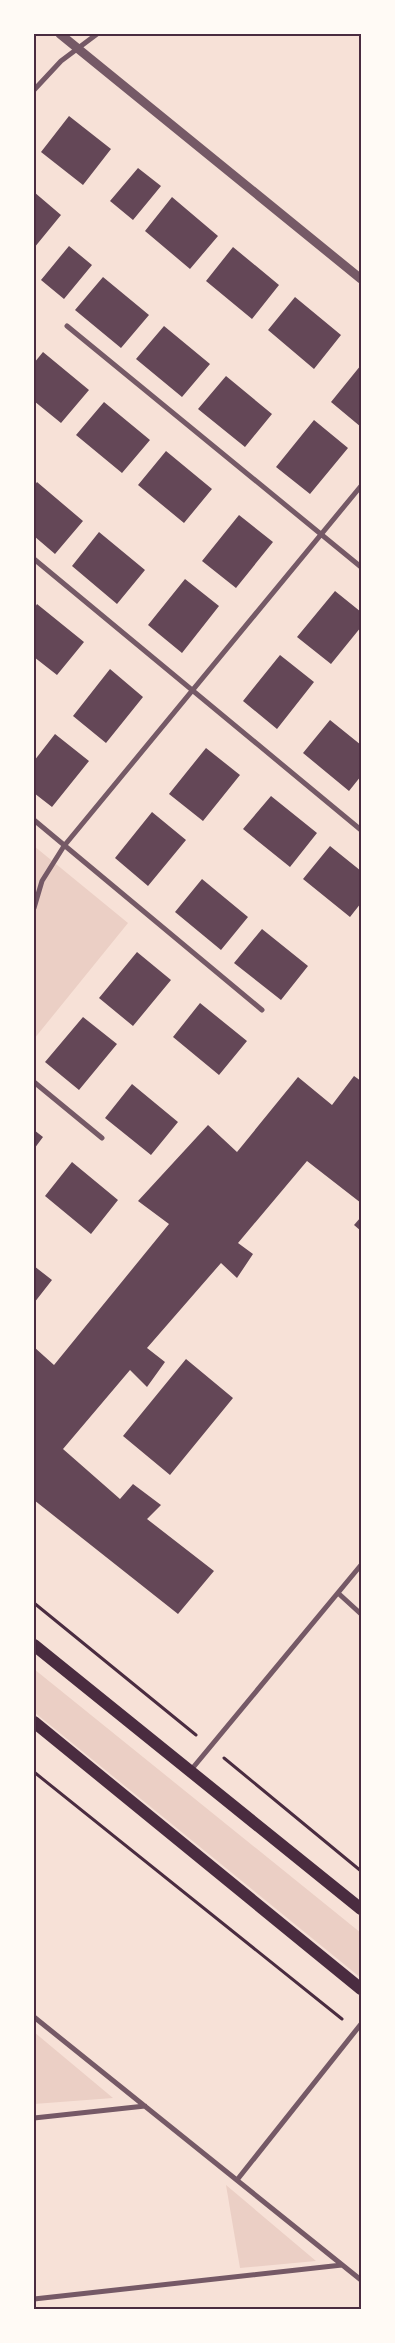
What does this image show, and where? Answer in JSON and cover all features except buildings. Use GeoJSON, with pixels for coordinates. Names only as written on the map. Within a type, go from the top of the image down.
{"type":"FeatureCollection","features":[{"type":"Feature","properties":{"kind":"main road"},"geometry":{"type":"LineString","coordinates":[[34,1645],[361,1909]]}},
{"type":"Feature","properties":{"kind":"main road"},"geometry":{"type":"LineString","coordinates":[[34,1722],[361,1989]]}},
{"type":"Feature","properties":{"kind":"street"},"geometry":{"type":"LineString","coordinates":[[60,34],[361,278]]}},
{"type":"Feature","properties":{"kind":"street"},"geometry":{"type":"LineString","coordinates":[[34,90],[61,61],[97,34]]}},
{"type":"Feature","properties":{"kind":"street"},"geometry":{"type":"LineString","coordinates":[[67,326],[361,567]]}},
{"type":"Feature","properties":{"kind":"street"},"geometry":{"type":"LineString","coordinates":[[34,908],[42,881],[64,846],[361,486]]}},
{"type":"Feature","properties":{"kind":"street"},"geometry":{"type":"LineString","coordinates":[[34,559],[361,830]]}},
{"type":"Feature","properties":{"kind":"street"},"geometry":{"type":"LineString","coordinates":[[34,820],[262,1010]]}},
{"type":"Feature","properties":{"kind":"street"},"geometry":{"type":"LineString","coordinates":[[34,1082],[102,1138]]}},
{"type":"Feature","properties":{"kind":"street"},"geometry":{"type":"LineString","coordinates":[[190,1771],[361,1565]]}},
{"type":"Feature","properties":{"kind":"street"},"geometry":{"type":"LineString","coordinates":[[338,1593],[361,1614]]}},
{"type":"Feature","properties":{"kind":"street"},"geometry":{"type":"LineString","coordinates":[[34,2017],[361,2280]]}},
{"type":"Feature","properties":{"kind":"street"},"geometry":{"type":"LineString","coordinates":[[237,2180],[361,2024]]}},
{"type":"Feature","properties":{"kind":"street"},"geometry":{"type":"LineString","coordinates":[[34,2118],[145,2106]]}},
{"type":"Feature","properties":{"kind":"street"},"geometry":{"type":"LineString","coordinates":[[34,2299],[342,2264]]}},
{"type":"Feature","properties":{"kind":"path"},"geometry":{"type":"LineString","coordinates":[[34,1772],[356,2030]]}},
{"type":"Feature","properties":{"kind":"shaded area"},"geometry":{"type":"Polygon","coordinates":[[[34,846],[128,923],[34,1039],[34,846]]]}},
{"type":"Feature","properties":{"kind":"shaded area"},"geometry":{"type":"Polygon","coordinates":[[[34,1669],[361,1933],[361,1978],[34,1712],[34,1669]]]}},
{"type":"Feature","properties":{"kind":"shaded area"},"geometry":{"type":"Polygon","coordinates":[[[34,2032],[113,2098],[34,2104],[34,2032]]]}},
{"type":"Feature","properties":{"kind":"shaded area"},"geometry":{"type":"Polygon","coordinates":[[[226,2185],[316,2261],[240,2268],[226,2185]]]}}]}
